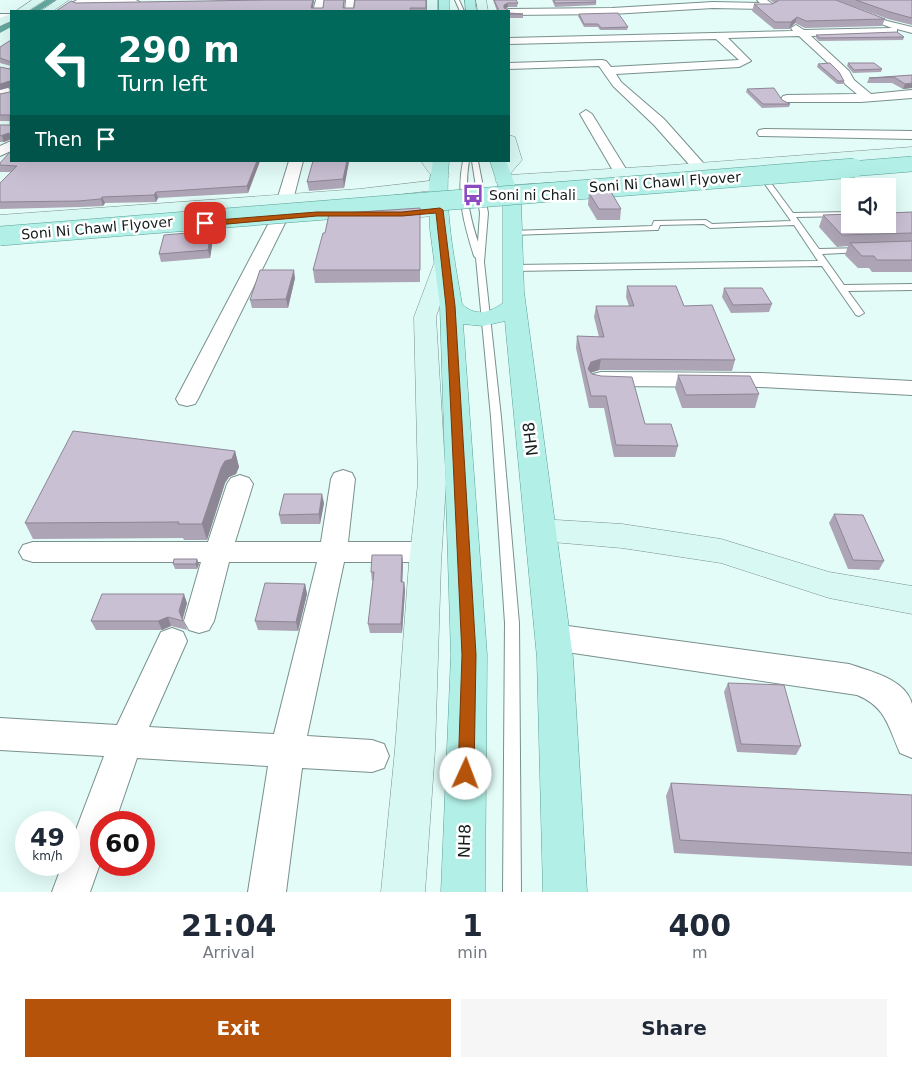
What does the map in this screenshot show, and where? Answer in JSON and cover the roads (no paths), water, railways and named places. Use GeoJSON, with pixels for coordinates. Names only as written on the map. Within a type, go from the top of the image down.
{"type":"FeatureCollection","features":[{"type":"Feature","properties":{"kind":"main road"},"geometry":{"type":"LineString","coordinates":[[444,0],[448,10]]}},
{"type":"Feature","properties":{"kind":"main road","name":"Soni Ni Chawl Flyover"},"geometry":{"type":"LineString","coordinates":[[0,227],[307,203],[448,188],[639,178],[912,158]]}},
{"type":"Feature","properties":{"kind":"main road","name":"Soni Ni Chawl Flyover"},"geometry":{"type":"LineString","coordinates":[[0,236],[449,201],[580,188],[912,164]]}},
{"type":"Feature","properties":{"kind":"main road","name":"NH8"},"geometry":{"type":"LineString","coordinates":[[502,171],[512,220],[514,306],[556,668],[565,892]]}},
{"type":"Feature","properties":{"kind":"main road","name":"NH8"},"geometry":{"type":"LineString","coordinates":[[438,179],[451,306],[469,655],[463,892]]}},
{"type":"Feature","properties":{"kind":"main road"},"geometry":{"type":"LineString","coordinates":[[451,306],[462,316],[474,320],[503,314],[514,306]]}},
{"type":"Feature","properties":{"kind":"street"},"geometry":{"type":"LineString","coordinates":[[23,10],[40,0]]}},
{"type":"Feature","properties":{"kind":"street"},"geometry":{"type":"LineString","coordinates":[[48,10],[64,0]]}},
{"type":"Feature","properties":{"kind":"street"},"geometry":{"type":"LineString","coordinates":[[208,2],[266,0]]}},
{"type":"Feature","properties":{"kind":"street"},"geometry":{"type":"LineString","coordinates":[[823,0],[884,23],[912,30]]}},
{"type":"Feature","properties":{"kind":"street"},"geometry":{"type":"LineString","coordinates":[[510,12],[612,11],[711,2],[762,3],[776,14]]}},
{"type":"Feature","properties":{"kind":"street"},"geometry":{"type":"LineString","coordinates":[[78,3],[143,3]]}},
{"type":"Feature","properties":{"kind":"street"},"geometry":{"type":"LineString","coordinates":[[789,23],[802,32],[868,97]]}},
{"type":"Feature","properties":{"kind":"street"},"geometry":{"type":"LineString","coordinates":[[884,23],[893,31],[912,42]]}},
{"type":"Feature","properties":{"kind":"street"},"geometry":{"type":"LineString","coordinates":[[510,40],[893,31]]}},
{"type":"Feature","properties":{"kind":"street"},"geometry":{"type":"LineString","coordinates":[[608,71],[739,64],[746,61],[718,35]]}},
{"type":"Feature","properties":{"kind":"street"},"geometry":{"type":"LineString","coordinates":[[510,66],[602,62],[617,84],[659,122],[700,168]]}},
{"type":"Feature","properties":{"kind":"street"},"geometry":{"type":"LineString","coordinates":[[848,79],[866,78]]}},
{"type":"Feature","properties":{"kind":"street"},"geometry":{"type":"LineString","coordinates":[[844,158],[817,134],[783,94],[868,97],[912,94]]}},
{"type":"Feature","properties":{"kind":"street"},"geometry":{"type":"LineString","coordinates":[[586,114],[622,174]]}},
{"type":"Feature","properties":{"kind":"street"},"geometry":{"type":"LineString","coordinates":[[764,134],[912,135]]}},
{"type":"Feature","properties":{"kind":"street"},"geometry":{"type":"LineString","coordinates":[[502,171],[514,160],[510,144]]}},
{"type":"Feature","properties":{"kind":"street"},"geometry":{"type":"LineString","coordinates":[[502,171],[622,174],[912,152]]}},
{"type":"Feature","properties":{"kind":"street"},"geometry":{"type":"LineString","coordinates":[[187,399],[283,208],[296,162]]}},
{"type":"Feature","properties":{"kind":"street"},"geometry":{"type":"LineString","coordinates":[[512,220],[546,197],[912,170]]}},
{"type":"Feature","properties":{"kind":"street"},"geometry":{"type":"LineString","coordinates":[[0,221],[283,208],[317,214],[402,214],[438,179]]}},
{"type":"Feature","properties":{"kind":"street"},"geometry":{"type":"LineString","coordinates":[[0,241],[283,208]]}},
{"type":"Feature","properties":{"kind":"street"},"geometry":{"type":"LineString","coordinates":[[403,892],[415,750],[426,552],[432,483],[425,317],[445,261]]}},
{"type":"Feature","properties":{"kind":"street"},"geometry":{"type":"LineString","coordinates":[[599,379],[760,380],[912,388]]}},
{"type":"Feature","properties":{"kind":"street"},"geometry":{"type":"LineString","coordinates":[[267,892],[287,751],[333,552],[343,479]]}},
{"type":"Feature","properties":{"kind":"street"},"geometry":{"type":"LineString","coordinates":[[199,621],[218,551],[240,484]]}},
{"type":"Feature","properties":{"kind":"street"},"geometry":{"type":"LineString","coordinates":[[540,530],[622,536],[721,551],[829,585],[912,600]]}},
{"type":"Feature","properties":{"kind":"street"},"geometry":{"type":"LineString","coordinates":[[33,552],[426,552]]}},
{"type":"Feature","properties":{"kind":"street"},"geometry":{"type":"LineString","coordinates":[[553,637],[849,678],[884,691],[897,705],[912,742]]}},
{"type":"Feature","properties":{"kind":"street"},"geometry":{"type":"LineString","coordinates":[[71,892],[126,742],[172,641]]}},
{"type":"Feature","properties":{"kind":"street"},"geometry":{"type":"LineString","coordinates":[[0,734],[372,756]]}},
{"type":"Feature","properties":{"kind":"lane"},"geometry":{"type":"LineString","coordinates":[[448,10],[456,0]]}},
{"type":"Feature","properties":{"kind":"lane"},"geometry":{"type":"LineString","coordinates":[[466,162],[462,175],[464,213],[480,262]]}},
{"type":"Feature","properties":{"kind":"lane"},"geometry":{"type":"LineString","coordinates":[[475,162],[484,213],[480,262],[496,417],[512,623],[512,892]]}},
{"type":"Feature","properties":{"kind":"lane"},"geometry":{"type":"LineString","coordinates":[[766,180],[860,313]]}},
{"type":"Feature","properties":{"kind":"lane"},"geometry":{"type":"LineString","coordinates":[[791,215],[841,214]]}},
{"type":"Feature","properties":{"kind":"lane"},"geometry":{"type":"LineString","coordinates":[[512,220],[655,228],[657,223],[706,222],[710,226],[796,223]]}},
{"type":"Feature","properties":{"kind":"lane"},"geometry":{"type":"LineString","coordinates":[[817,252],[874,250]]}},
{"type":"Feature","properties":{"kind":"lane"},"geometry":{"type":"LineString","coordinates":[[512,268],[825,264]]}},
{"type":"Feature","properties":{"kind":"lane"},"geometry":{"type":"LineString","coordinates":[[842,288],[912,287]]}},
{"type":"Feature","properties":{"kind":"waterway"},"geometry":{"type":"LineString","coordinates":[[35,10],[52,0]]}},
{"type":"Feature","properties":{"kind":"waterway"},"geometry":{"type":"LineString","coordinates":[[0,30],[10,25]]}},
{"type":"Feature","properties":{"kind":"place","name":"Soni ni Chali"},"geometry":{"type":"Point","coordinates":[473,195]}}]}
